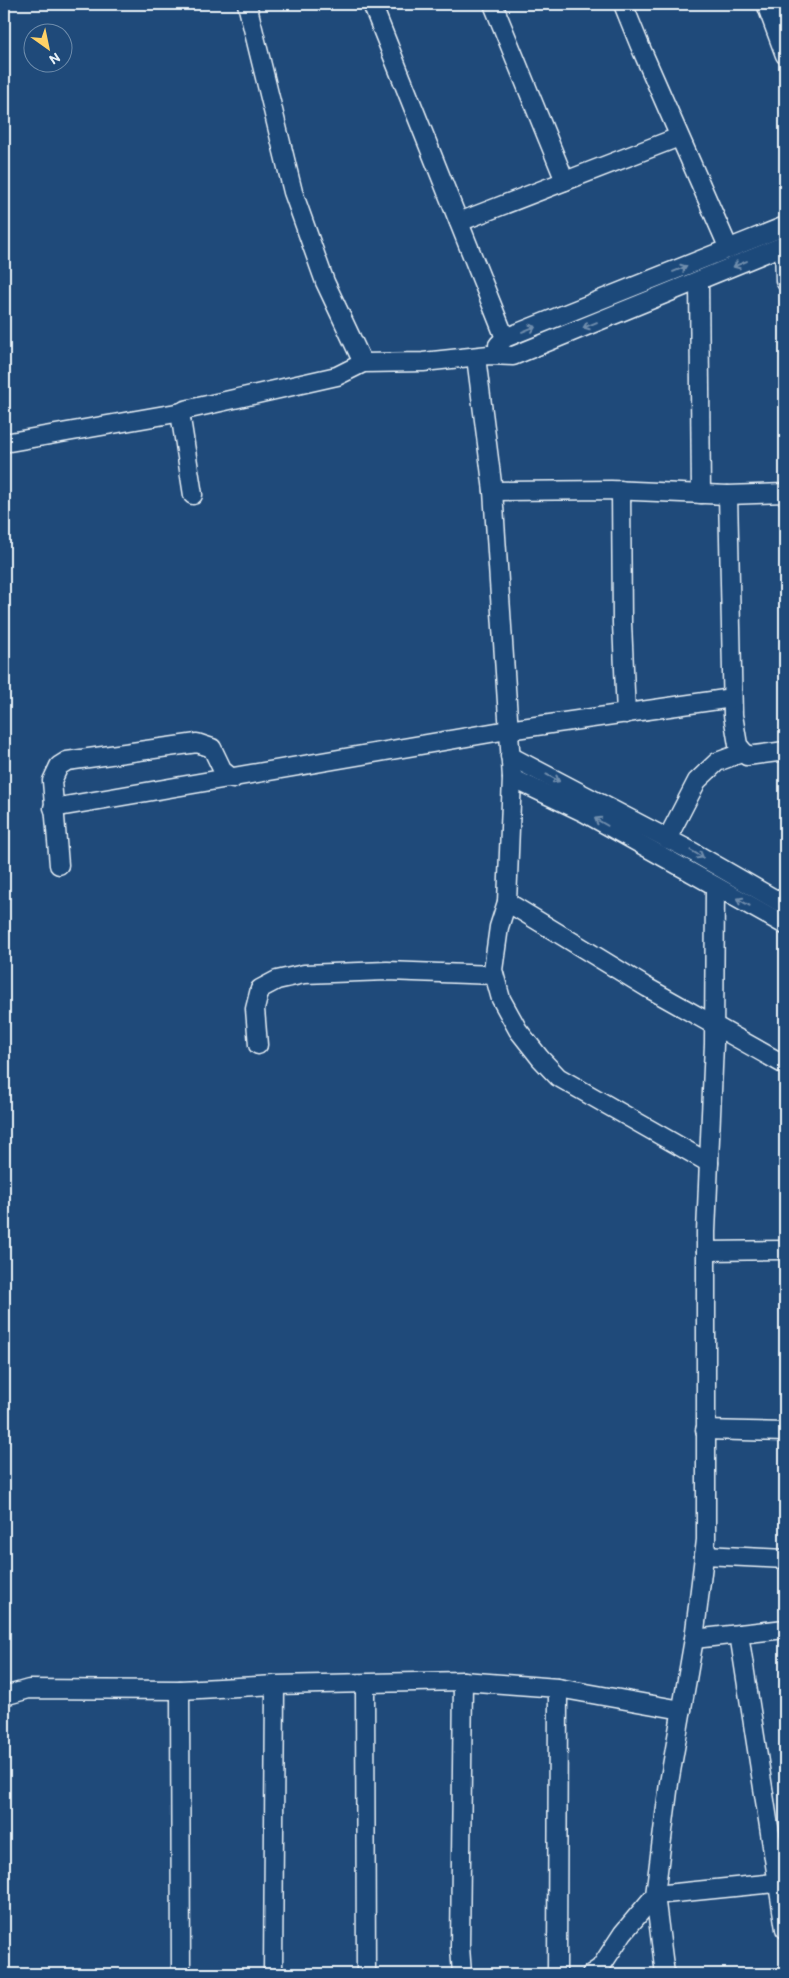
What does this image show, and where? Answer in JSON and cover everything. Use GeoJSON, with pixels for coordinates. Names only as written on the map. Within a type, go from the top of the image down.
{"type":"FeatureCollection","features":[{"type":"Feature","properties":{"kind":"street"},"geometry":{"type":"LineString","coordinates":[[248,4],[293,192],[325,282],[363,363]]}},
{"type":"Feature","properties":{"kind":"street"},"geometry":{"type":"LineString","coordinates":[[372,4],[505,338]]}},
{"type":"Feature","properties":{"kind":"street"},"geometry":{"type":"LineString","coordinates":[[493,4],[565,181]]}},
{"type":"Feature","properties":{"kind":"street"},"geometry":{"type":"LineString","coordinates":[[624,4],[728,249]]}},
{"type":"Feature","properties":{"kind":"street"},"geometry":{"type":"LineString","coordinates":[[766,4],[785,55]]}},
{"type":"Feature","properties":{"kind":"street"},"geometry":{"type":"LineString","coordinates":[[459,222],[679,137]]}},
{"type":"Feature","properties":{"kind":"street"},"geometry":{"type":"LineString","coordinates":[[482,356],[505,338],[785,226]]}},
{"type":"Feature","properties":{"kind":"street"},"geometry":{"type":"LineString","coordinates":[[4,443],[182,412],[338,376],[363,363],[513,356],[785,245],[785,281]]}},
{"type":"Feature","properties":{"kind":"street"},"geometry":{"type":"LineString","coordinates":[[699,281],[701,494]]}},
{"type":"Feature","properties":{"kind":"street"},"geometry":{"type":"LineString","coordinates":[[482,356],[512,778],[507,902],[498,927],[494,975],[501,999],[518,1030],[558,1077],[709,1163]]}},
{"type":"Feature","properties":{"kind":"street"},"geometry":{"type":"LineString","coordinates":[[182,412],[181,419],[193,495]]}},
{"type":"Feature","properties":{"kind":"street"},"geometry":{"type":"LineString","coordinates":[[493,491],[621,490],[728,495],[785,493]]}},
{"type":"Feature","properties":{"kind":"street"},"geometry":{"type":"LineString","coordinates":[[621,490],[622,623],[626,714]]}},
{"type":"Feature","properties":{"kind":"street"},"geometry":{"type":"LineString","coordinates":[[728,495],[732,698],[738,745],[747,756],[785,751]]}},
{"type":"Feature","properties":{"kind":"street"},"geometry":{"type":"LineString","coordinates":[[54,808],[233,779],[508,730],[732,698]]}},
{"type":"Feature","properties":{"kind":"street"},"geometry":{"type":"LineString","coordinates":[[59,865],[52,781],[54,772],[67,761],[198,743],[212,748],[223,771],[233,779]]}},
{"type":"Feature","properties":{"kind":"street"},"geometry":{"type":"LineString","coordinates":[[667,838],[697,781],[717,762],[744,752]]}},
{"type":"Feature","properties":{"kind":"street"},"geometry":{"type":"LineString","coordinates":[[510,756],[667,838],[785,905]]}},
{"type":"Feature","properties":{"kind":"street"},"geometry":{"type":"LineString","coordinates":[[512,778],[585,813],[785,925]]}},
{"type":"Feature","properties":{"kind":"street"},"geometry":{"type":"LineString","coordinates":[[665,1974],[655,1895],[666,1801],[694,1638],[706,1540],[706,1251],[714,1024],[715,886]]}},
{"type":"Feature","properties":{"kind":"street"},"geometry":{"type":"LineString","coordinates":[[507,902],[648,988],[785,1065]]}},
{"type":"Feature","properties":{"kind":"street"},"geometry":{"type":"LineString","coordinates":[[258,1045],[255,1009],[260,990],[277,980],[304,974],[387,971],[494,975]]}},
{"type":"Feature","properties":{"kind":"street"},"geometry":{"type":"LineString","coordinates":[[706,1251],[785,1250]]}},
{"type":"Feature","properties":{"kind":"street"},"geometry":{"type":"LineString","coordinates":[[705,1430],[785,1432]]}},
{"type":"Feature","properties":{"kind":"street"},"geometry":{"type":"LineString","coordinates":[[704,1555],[785,1559]]}},
{"type":"Feature","properties":{"kind":"street"},"geometry":{"type":"LineString","coordinates":[[694,1638],[785,1629]]}},
{"type":"Feature","properties":{"kind":"street"},"geometry":{"type":"LineString","coordinates":[[738,1634],[782,1882],[785,1929]]}},
{"type":"Feature","properties":{"kind":"street"},"geometry":{"type":"LineString","coordinates":[[4,1696],[29,1689],[180,1690],[275,1685],[463,1682],[558,1688],[682,1710]]}},
{"type":"Feature","properties":{"kind":"street"},"geometry":{"type":"LineString","coordinates":[[462,1974],[460,1947],[463,1682]]}},
{"type":"Feature","properties":{"kind":"street"},"geometry":{"type":"LineString","coordinates":[[273,1974],[275,1685]]}},
{"type":"Feature","properties":{"kind":"street"},"geometry":{"type":"LineString","coordinates":[[365,1685],[366,1974]]}},
{"type":"Feature","properties":{"kind":"street"},"geometry":{"type":"LineString","coordinates":[[557,1974],[558,1688]]}},
{"type":"Feature","properties":{"kind":"street"},"geometry":{"type":"LineString","coordinates":[[180,1690],[182,1974]]}},
{"type":"Feature","properties":{"kind":"street"},"geometry":{"type":"LineString","coordinates":[[591,1974],[600,1968],[623,1933],[655,1895],[782,1882]]}}]}
